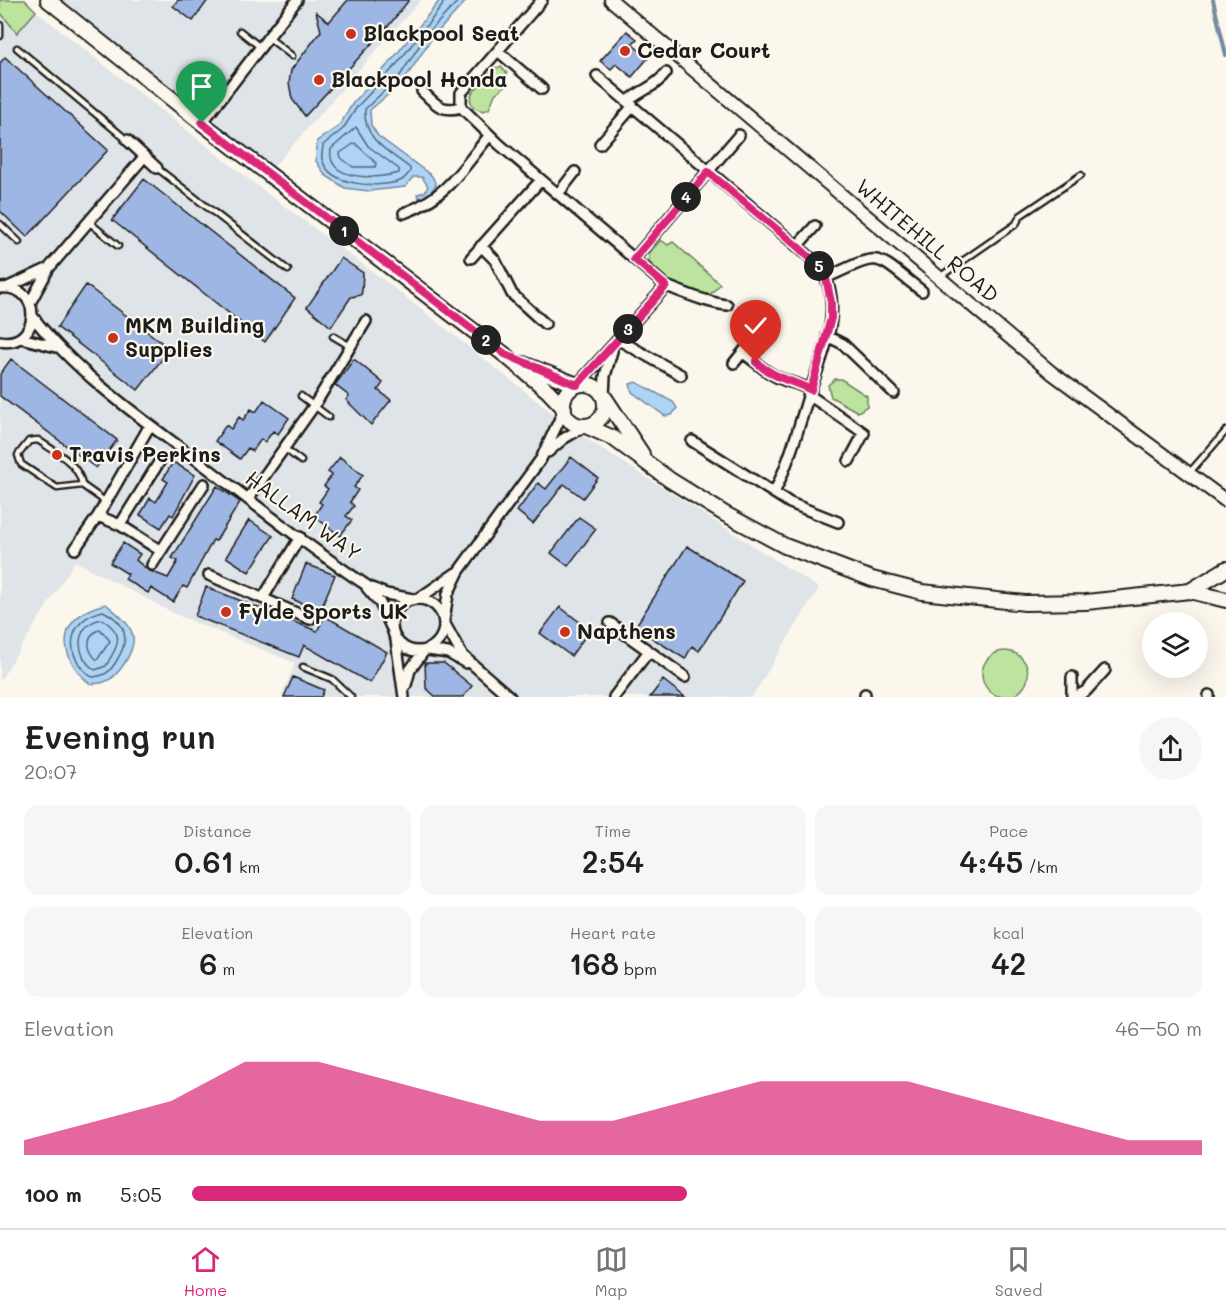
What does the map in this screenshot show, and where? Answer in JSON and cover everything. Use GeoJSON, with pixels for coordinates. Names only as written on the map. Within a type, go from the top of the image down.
{"type":"FeatureCollection","features":[{"type":"Feature","properties":{"kind":"main road"},"geometry":{"type":"LineString","coordinates":[[57,3],[202,123],[505,354],[548,391],[572,422],[613,438],[725,514],[785,546],[872,579],[922,592],[1025,603],[1086,602],[1190,591],[1226,600]]}},
{"type":"Feature","properties":{"kind":"main road"},"geometry":{"type":"LineString","coordinates":[[505,354],[578,385],[592,385],[604,398],[650,465]]}},
{"type":"Feature","properties":{"kind":"main road"},"geometry":{"type":"LineString","coordinates":[[564,409],[566,394],[578,385]]}},
{"type":"Feature","properties":{"kind":"main road"},"geometry":{"type":"LineString","coordinates":[[586,426],[602,417],[606,407],[604,398]]}},
{"type":"Feature","properties":{"kind":"main road"},"geometry":{"type":"LineString","coordinates":[[1190,591],[1226,569]]}},
{"type":"Feature","properties":{"kind":"street"},"geometry":{"type":"LineString","coordinates":[[202,123],[297,0]]}},
{"type":"Feature","properties":{"kind":"street"},"geometry":{"type":"LineString","coordinates":[[542,0],[461,93],[461,107],[489,136],[666,286],[692,293],[706,301],[727,305]]}},
{"type":"Feature","properties":{"kind":"street","name":"WHITEHILL ROAD"},"geometry":{"type":"LineString","coordinates":[[611,0],[1052,373],[1190,472],[1226,501]]}},
{"type":"Feature","properties":{"kind":"street"},"geometry":{"type":"LineString","coordinates":[[498,51],[542,89]]}},
{"type":"Feature","properties":{"kind":"street"},"geometry":{"type":"LineString","coordinates":[[600,144],[641,90],[661,81],[666,73]]}},
{"type":"Feature","properties":{"kind":"street"},"geometry":{"type":"LineString","coordinates":[[597,76],[797,246],[819,266],[826,278],[831,302],[827,336],[791,457],[774,493]]}},
{"type":"Feature","properties":{"kind":"street"},"geometry":{"type":"LineString","coordinates":[[422,92],[440,108],[451,110],[461,107]]}},
{"type":"Feature","properties":{"kind":"street"},"geometry":{"type":"LineString","coordinates":[[634,259],[740,135]]}},
{"type":"Feature","properties":{"kind":"street"},"geometry":{"type":"LineString","coordinates":[[405,213],[426,205],[446,189],[489,136]]}},
{"type":"Feature","properties":{"kind":"street"},"geometry":{"type":"LineString","coordinates":[[127,140],[157,168]]}},
{"type":"Feature","properties":{"kind":"street"},"geometry":{"type":"LineString","coordinates":[[30,303],[49,268],[90,223],[144,157]]}},
{"type":"Feature","properties":{"kind":"street"},"geometry":{"type":"LineString","coordinates":[[558,194],[576,172]]}},
{"type":"Feature","properties":{"kind":"street"},"geometry":{"type":"LineString","coordinates":[[471,258],[541,180]]}},
{"type":"Feature","properties":{"kind":"street"},"geometry":{"type":"LineString","coordinates":[[797,246],[815,226]]}},
{"type":"Feature","properties":{"kind":"street"},"geometry":{"type":"LineString","coordinates":[[481,246],[495,260],[512,294],[545,324]]}},
{"type":"Feature","properties":{"kind":"street"},"geometry":{"type":"LineString","coordinates":[[826,278],[870,258],[881,259],[922,291]]}},
{"type":"Feature","properties":{"kind":"street"},"geometry":{"type":"LineString","coordinates":[[4,288],[49,268]]}},
{"type":"Feature","properties":{"kind":"street"},"geometry":{"type":"LineString","coordinates":[[578,385],[666,286]]}},
{"type":"Feature","properties":{"kind":"street"},"geometry":{"type":"LineString","coordinates":[[2,343],[21,338],[30,326],[33,317],[30,303],[18,290],[4,288]]}},
{"type":"Feature","properties":{"kind":"street","name":"HALLAM WAY"},"geometry":{"type":"LineString","coordinates":[[33,317],[56,347],[150,425],[248,499],[359,580],[386,594],[416,599]]}},
{"type":"Feature","properties":{"kind":"street"},"geometry":{"type":"LineString","coordinates":[[248,499],[314,406],[366,321]]}},
{"type":"Feature","properties":{"kind":"street"},"geometry":{"type":"LineString","coordinates":[[827,336],[843,344],[894,393]]}},
{"type":"Feature","properties":{"kind":"street","name":"HALLAM WAY"},"geometry":{"type":"LineString","coordinates":[[21,338],[56,347]]}},
{"type":"Feature","properties":{"kind":"street"},"geometry":{"type":"LineString","coordinates":[[734,363],[752,341]]}},
{"type":"Feature","properties":{"kind":"street"},"geometry":{"type":"LineString","coordinates":[[617,342],[681,375]]}},
{"type":"Feature","properties":{"kind":"street"},"geometry":{"type":"LineString","coordinates":[[604,398],[606,366],[617,342]]}},
{"type":"Feature","properties":{"kind":"street"},"geometry":{"type":"LineString","coordinates":[[743,353],[772,375],[784,380],[792,380],[864,433],[849,462]]}},
{"type":"Feature","properties":{"kind":"street"},"geometry":{"type":"LineString","coordinates":[[541,459],[564,409]]}},
{"type":"Feature","properties":{"kind":"street"},"geometry":{"type":"LineString","coordinates":[[75,549],[98,516],[150,425]]}},
{"type":"Feature","properties":{"kind":"street"},"geometry":{"type":"LineString","coordinates":[[404,697],[410,670],[426,650],[439,641],[448,594],[459,571],[541,459],[562,439],[586,426]]}},
{"type":"Feature","properties":{"kind":"street"},"geometry":{"type":"LineString","coordinates":[[692,441],[790,503],[837,522]]}},
{"type":"Feature","properties":{"kind":"street"},"geometry":{"type":"LineString","coordinates":[[120,525],[161,459]]}},
{"type":"Feature","properties":{"kind":"street"},"geometry":{"type":"LineString","coordinates":[[152,565],[204,484]]}},
{"type":"Feature","properties":{"kind":"street"},"geometry":{"type":"LineString","coordinates":[[98,516],[120,525],[161,551]]}},
{"type":"Feature","properties":{"kind":"street"},"geometry":{"type":"LineString","coordinates":[[263,598],[300,537]]}},
{"type":"Feature","properties":{"kind":"street"},"geometry":{"type":"LineString","coordinates":[[404,697],[396,639],[392,628],[397,610],[459,571]]}},
{"type":"Feature","properties":{"kind":"street"},"geometry":{"type":"LineString","coordinates":[[209,575],[310,619]]}},
{"type":"Feature","properties":{"kind":"street","name":"HALLAM WAY"},"geometry":{"type":"LineString","coordinates":[[359,580],[380,603],[392,628]]}},
{"type":"Feature","properties":{"kind":"street"},"geometry":{"type":"LineString","coordinates":[[416,599],[432,603],[444,621],[456,648],[473,667],[510,697]]}},
{"type":"Feature","properties":{"kind":"street"},"geometry":{"type":"LineString","coordinates":[[610,622],[685,677]]}},
{"type":"Feature","properties":{"kind":"street"},"geometry":{"type":"LineString","coordinates":[[396,639],[408,650],[448,653],[473,667]]}},
{"type":"Feature","properties":{"kind":"street"},"geometry":{"type":"LineString","coordinates":[[614,697],[648,651]]}},
{"type":"Feature","properties":{"kind":"street"},"geometry":{"type":"LineString","coordinates":[[1071,677],[1074,697],[1086,691],[1105,670]]}},
{"type":"Feature","properties":{"kind":"lane"},"geometry":{"type":"LineString","coordinates":[[0,25],[0,36]]}},
{"type":"Feature","properties":{"kind":"lane"},"geometry":{"type":"LineString","coordinates":[[240,31],[260,47]]}},
{"type":"Feature","properties":{"kind":"lane"},"geometry":{"type":"LineString","coordinates":[[268,37],[292,56]]}},
{"type":"Feature","properties":{"kind":"lane"},"geometry":{"type":"LineString","coordinates":[[17,48],[127,140]]}},
{"type":"Feature","properties":{"kind":"lane"},"geometry":{"type":"LineString","coordinates":[[157,168],[288,270]]}},
{"type":"Feature","properties":{"kind":"lane"},"geometry":{"type":"LineString","coordinates":[[939,277],[1016,224],[1020,216],[1081,175]]}},
{"type":"Feature","properties":{"kind":"lane"},"geometry":{"type":"LineString","coordinates":[[90,223],[118,246]]}},
{"type":"Feature","properties":{"kind":"lane"},"geometry":{"type":"LineString","coordinates":[[0,224],[19,242]]}},
{"type":"Feature","properties":{"kind":"lane"},"geometry":{"type":"LineString","coordinates":[[333,336],[351,346]]}},
{"type":"Feature","properties":{"kind":"lane"},"geometry":{"type":"LineString","coordinates":[[301,396],[329,417]]}},
{"type":"Feature","properties":{"kind":"lane"},"geometry":{"type":"LineString","coordinates":[[1190,472],[1226,431]]}},
{"type":"Feature","properties":{"kind":"lane"},"geometry":{"type":"LineString","coordinates":[[82,485],[68,489],[57,488],[21,465],[18,455],[29,441],[38,440],[75,467],[81,476],[82,485],[106,502]]}},
{"type":"Feature","properties":{"kind":"lane"},"geometry":{"type":"LineString","coordinates":[[285,449],[301,461]]}},
{"type":"Feature","properties":{"kind":"lane"},"geometry":{"type":"LineString","coordinates":[[303,667],[332,679],[351,697]]}},
{"type":"Feature","properties":{"kind":"shaded area"},"geometry":{"type":"Polygon","coordinates":[[[48,0],[421,0],[268,173],[48,0]]]}},
{"type":"Feature","properties":{"kind":"shaded area"},"geometry":{"type":"Polygon","coordinates":[[[36,11],[255,184],[389,284],[579,434],[819,588],[752,697],[281,697],[295,663],[177,615],[75,561],[0,681],[0,12],[17,33],[36,11]]]}},
{"type":"Feature","properties":{"kind":"green space"},"geometry":{"type":"Polygon","coordinates":[[[0,0],[25,0],[36,11],[17,33],[0,12],[0,0]]]}},
{"type":"Feature","properties":{"kind":"green space"},"geometry":{"type":"Polygon","coordinates":[[[501,67],[507,73],[504,87],[495,94],[489,109],[483,111],[474,108],[470,100],[472,93],[495,68],[501,67]]]}},
{"type":"Feature","properties":{"kind":"green space"},"geometry":{"type":"Polygon","coordinates":[[[661,240],[668,245],[673,242],[720,284],[711,294],[703,295],[689,288],[677,288],[649,262],[649,253],[661,240]]]}},
{"type":"Feature","properties":{"kind":"green space"},"geometry":{"type":"Polygon","coordinates":[[[835,379],[841,379],[867,396],[867,406],[858,412],[831,397],[828,385],[835,379]]]}},
{"type":"Feature","properties":{"kind":"green space"},"geometry":{"type":"Polygon","coordinates":[[[1005,651],[1021,658],[1028,674],[1021,690],[1005,697],[989,690],[982,674],[989,658],[1005,651]]]}},
{"type":"Feature","properties":{"kind":"water"},"geometry":{"type":"Polygon","coordinates":[[[440,0],[467,0],[432,38],[403,82],[370,110],[371,125],[378,136],[432,176],[436,185],[428,195],[419,198],[417,194],[425,192],[428,186],[422,177],[413,177],[405,187],[369,191],[345,188],[325,175],[316,161],[317,141],[339,126],[353,103],[392,60],[440,0]]]}},
{"type":"Feature","properties":{"kind":"water"},"geometry":{"type":"Polygon","coordinates":[[[636,382],[673,402],[677,408],[672,415],[665,416],[632,392],[630,384],[636,382]]]}},
{"type":"Feature","properties":{"kind":"water"},"geometry":{"type":"Polygon","coordinates":[[[106,604],[129,627],[133,643],[128,656],[115,675],[102,683],[90,684],[71,660],[66,637],[70,626],[78,617],[90,609],[106,604]]]}},
{"type":"Feature","properties":{"kind":"building"},"geometry":{"type":"Polygon","coordinates":[[[178,0],[208,0],[193,21],[173,6],[178,0]]]}},
{"type":"Feature","properties":{"kind":"building"},"geometry":{"type":"Polygon","coordinates":[[[348,0],[409,0],[390,24],[305,116],[292,99],[289,83],[291,70],[321,31],[316,12],[329,22],[348,0]]]}},
{"type":"Feature","properties":{"kind":"building","name":"Cedar Court"},"geometry":{"type":"Polygon","coordinates":[[[627,31],[637,39],[632,44],[648,58],[632,77],[616,64],[611,69],[600,61],[627,31]]]}},
{"type":"Feature","properties":{"kind":"building"},"geometry":{"type":"Polygon","coordinates":[[[5,57],[108,150],[27,237],[0,211],[0,63],[5,57]]]}},
{"type":"Feature","properties":{"kind":"building"},"geometry":{"type":"Polygon","coordinates":[[[144,179],[295,298],[265,342],[112,220],[144,179]]]}},
{"type":"Feature","properties":{"kind":"building"},"geometry":{"type":"Polygon","coordinates":[[[341,258],[363,273],[362,291],[361,295],[351,297],[331,327],[307,307],[341,258]]]}},
{"type":"Feature","properties":{"kind":"building","name":"MKM Building Supplies"},"geometry":{"type":"Polygon","coordinates":[[[86,285],[170,349],[138,390],[57,327],[86,285]]]}},
{"type":"Feature","properties":{"kind":"building"},"geometry":{"type":"Polygon","coordinates":[[[11,359],[117,440],[96,468],[0,396],[0,374],[11,359]]]}},
{"type":"Feature","properties":{"kind":"building"},"geometry":{"type":"Polygon","coordinates":[[[354,359],[383,383],[378,390],[391,400],[371,425],[346,400],[349,396],[335,385],[354,359]]]}},
{"type":"Feature","properties":{"kind":"building"},"geometry":{"type":"Polygon","coordinates":[[[264,400],[289,418],[278,434],[273,431],[265,442],[261,439],[253,451],[248,448],[240,459],[215,441],[226,425],[231,429],[239,417],[243,420],[251,409],[256,412],[264,400]]]}},
{"type":"Feature","properties":{"kind":"building"},"geometry":{"type":"Polygon","coordinates":[[[340,457],[363,475],[354,487],[358,490],[350,502],[354,506],[346,516],[352,520],[340,536],[314,516],[322,504],[319,502],[328,489],[324,486],[332,475],[328,472],[340,457]]]}},
{"type":"Feature","properties":{"kind":"building"},"geometry":{"type":"Polygon","coordinates":[[[571,457],[598,478],[583,498],[564,484],[533,524],[517,511],[538,483],[546,489],[571,457]]]}},
{"type":"Feature","properties":{"kind":"building"},"geometry":{"type":"Polygon","coordinates":[[[173,462],[195,475],[173,516],[170,514],[161,528],[140,515],[150,498],[156,502],[168,482],[163,479],[173,462]]]}},
{"type":"Feature","properties":{"kind":"building"},"geometry":{"type":"Polygon","coordinates":[[[217,486],[240,502],[216,541],[213,540],[187,588],[183,586],[173,602],[151,588],[148,593],[125,579],[128,574],[110,563],[123,543],[140,554],[136,560],[148,570],[168,578],[178,561],[172,558],[217,486]]]}},
{"type":"Feature","properties":{"kind":"building"},"geometry":{"type":"Polygon","coordinates":[[[579,517],[596,529],[568,566],[551,553],[579,517]]]}},
{"type":"Feature","properties":{"kind":"building"},"geometry":{"type":"Polygon","coordinates":[[[249,520],[273,536],[249,572],[226,557],[249,520]]]}},
{"type":"Feature","properties":{"kind":"building"},"geometry":{"type":"Polygon","coordinates":[[[687,546],[743,581],[699,651],[692,646],[685,659],[635,627],[687,546]]]}},
{"type":"Feature","properties":{"kind":"building"},"geometry":{"type":"Polygon","coordinates":[[[306,564],[335,575],[320,611],[292,599],[306,564]]]}},
{"type":"Feature","properties":{"kind":"building"},"geometry":{"type":"Polygon","coordinates":[[[206,587],[317,631],[325,616],[387,652],[370,683],[304,645],[299,657],[195,616],[206,587]]]}},
{"type":"Feature","properties":{"kind":"building","name":"Napthens"},"geometry":{"type":"Polygon","coordinates":[[[560,607],[590,630],[571,656],[540,633],[560,607]]]}},
{"type":"Feature","properties":{"kind":"building"},"geometry":{"type":"Polygon","coordinates":[[[425,663],[444,663],[472,686],[463,697],[436,697],[426,688],[425,663]]]}},
{"type":"Feature","properties":{"kind":"building"},"geometry":{"type":"Polygon","coordinates":[[[293,677],[324,690],[321,697],[284,697],[293,677]]]}},
{"type":"Feature","properties":{"kind":"building"},"geometry":{"type":"Polygon","coordinates":[[[663,680],[685,697],[650,697],[663,680]]]}},
{"type":"Feature","properties":{"kind":"waterway"},"geometry":{"type":"LineString","coordinates":[[1213,0],[1226,55]]}},
{"type":"Feature","properties":{"kind":"place","name":"Blackpool Seat"},"geometry":{"type":"Point","coordinates":[351,34]}},
{"type":"Feature","properties":{"kind":"place","name":"Cedar Court"},"geometry":{"type":"Point","coordinates":[625,51]}},
{"type":"Feature","properties":{"kind":"place","name":"Blackpool Honda"},"geometry":{"type":"Point","coordinates":[319,80]}},
{"type":"Feature","properties":{"kind":"place","name":"MKM Building Supplies"},"geometry":{"type":"Point","coordinates":[113,338]}},
{"type":"Feature","properties":{"kind":"place","name":"Travis Perkins"},"geometry":{"type":"Point","coordinates":[57,455]}},
{"type":"Feature","properties":{"kind":"place","name":"Fylde Sports UK"},"geometry":{"type":"Point","coordinates":[226,612]}},
{"type":"Feature","properties":{"kind":"place","name":"Napthens"},"geometry":{"type":"Point","coordinates":[565,632]}},
{"type":"Feature","properties":{"kind":"route"},"geometry":{"type":"LineString","coordinates":[[202,123],[505,354],[543,373],[577,385],[666,286],[634,259],[708,172],[797,246],[819,266],[826,278],[831,302],[831,318],[811,390],[792,380],[784,380],[772,375],[756,362]]}}]}
